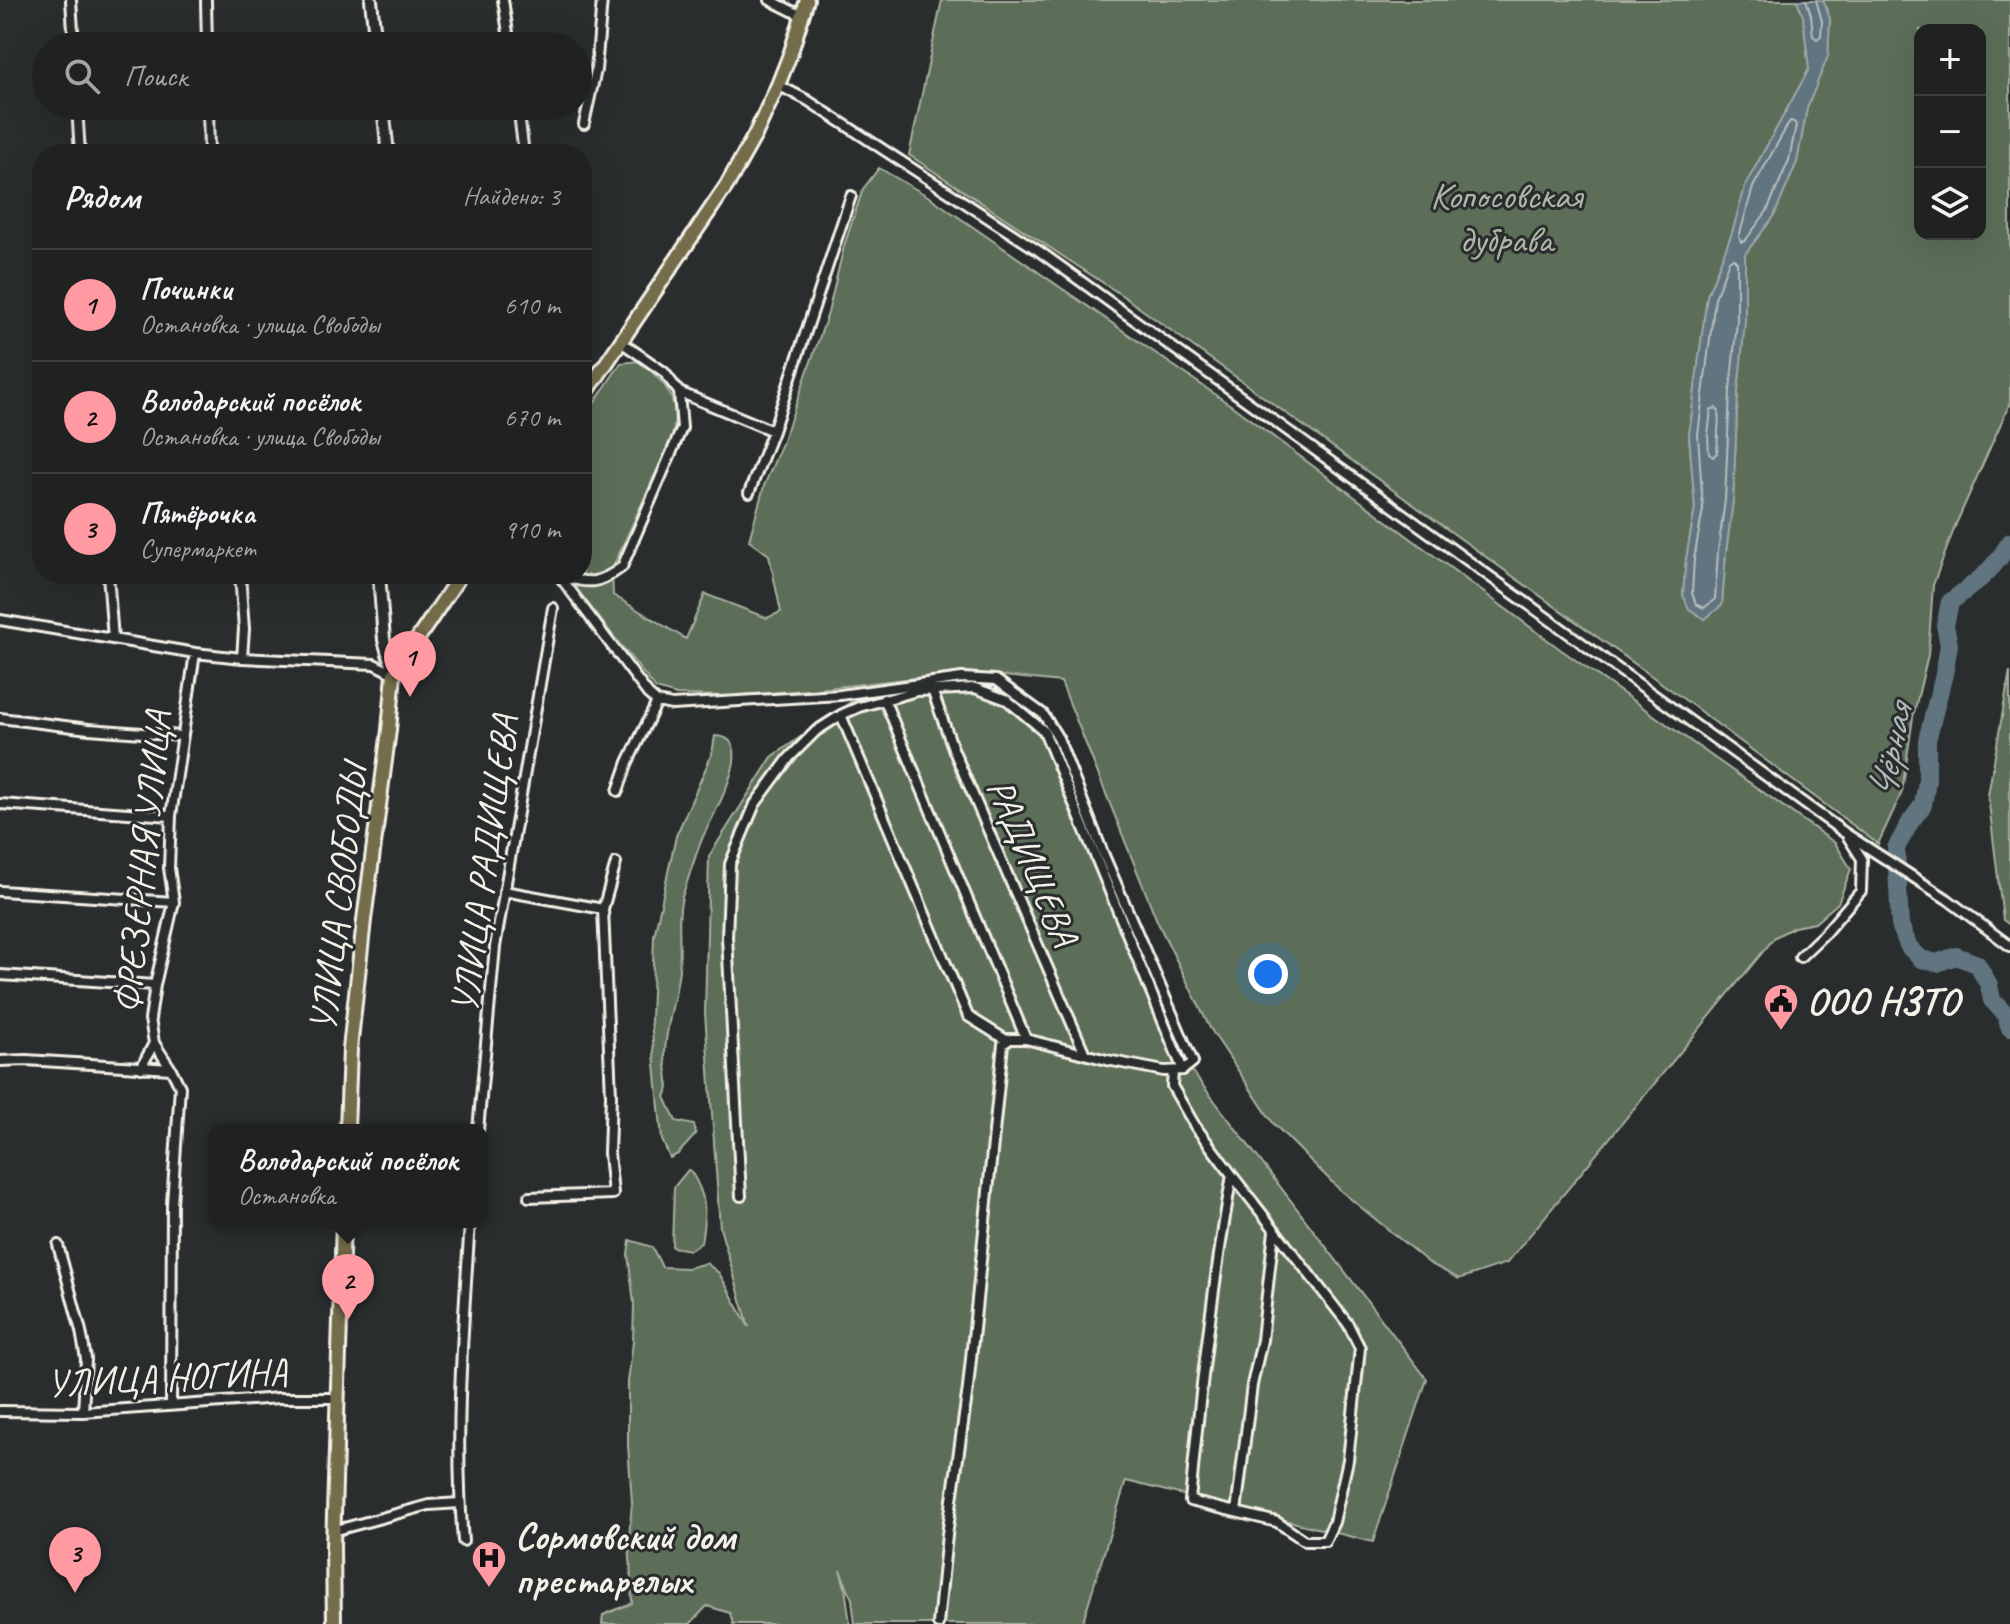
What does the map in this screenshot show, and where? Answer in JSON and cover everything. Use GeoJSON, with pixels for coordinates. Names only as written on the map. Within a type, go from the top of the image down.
{"type":"FeatureCollection","features":[{"type":"Feature","properties":{"kind":"main road"},"geometry":{"type":"LineString","coordinates":[[592,384],[727,185],[755,135],[778,85],[807,0]]}},
{"type":"Feature","properties":{"kind":"main road"},"geometry":{"type":"LineString","coordinates":[[394,674],[454,584]]}},
{"type":"Feature","properties":{"kind":"main road","name":"УЛИЦА СВОБОДЫ"},"geometry":{"type":"LineString","coordinates":[[347,1124],[350,1049],[394,674]]}},
{"type":"Feature","properties":{"kind":"main road"},"geometry":{"type":"LineString","coordinates":[[334,1624],[333,1531],[343,1228]]}},
{"type":"Feature","properties":{"kind":"street"},"geometry":{"type":"LineString","coordinates":[[71,0],[73,32]]}},
{"type":"Feature","properties":{"kind":"street"},"geometry":{"type":"LineString","coordinates":[[206,0],[207,32]]}},
{"type":"Feature","properties":{"kind":"street"},"geometry":{"type":"LineString","coordinates":[[371,0],[374,32]]}},
{"type":"Feature","properties":{"kind":"street"},"geometry":{"type":"LineString","coordinates":[[503,0],[508,32]]}},
{"type":"Feature","properties":{"kind":"street"},"geometry":{"type":"LineString","coordinates":[[592,88],[602,0]]}},
{"type":"Feature","properties":{"kind":"street"},"geometry":{"type":"LineString","coordinates":[[770,0],[802,16]]}},
{"type":"Feature","properties":{"kind":"street"},"geometry":{"type":"LineString","coordinates":[[778,85],[807,100],[1039,251],[1845,833],[2010,946]]}},
{"type":"Feature","properties":{"kind":"street"},"geometry":{"type":"LineString","coordinates":[[78,120],[79,144]]}},
{"type":"Feature","properties":{"kind":"street"},"geometry":{"type":"LineString","coordinates":[[208,120],[209,144]]}},
{"type":"Feature","properties":{"kind":"street"},"geometry":{"type":"LineString","coordinates":[[384,120],[387,144]]}},
{"type":"Feature","properties":{"kind":"street"},"geometry":{"type":"LineString","coordinates":[[520,120],[523,144]]}},
{"type":"Feature","properties":{"kind":"street"},"geometry":{"type":"LineString","coordinates":[[584,124],[585,120]]}},
{"type":"Feature","properties":{"kind":"street"},"geometry":{"type":"LineString","coordinates":[[749,493],[773,431],[851,196]]}},
{"type":"Feature","properties":{"kind":"street"},"geometry":{"type":"LineString","coordinates":[[621,342],[664,372],[679,392],[773,431]]}},
{"type":"Feature","properties":{"kind":"street"},"geometry":{"type":"LineString","coordinates":[[592,581],[607,579],[622,567],[682,428],[679,392]]}},
{"type":"Feature","properties":{"kind":"street"},"geometry":{"type":"LineString","coordinates":[[109,584],[113,639]]}},
{"type":"Feature","properties":{"kind":"street"},"geometry":{"type":"LineString","coordinates":[[241,584],[244,629],[242,658]]}},
{"type":"Feature","properties":{"kind":"street"},"geometry":{"type":"LineString","coordinates":[[380,584],[384,640],[394,674]]}},
{"type":"Feature","properties":{"kind":"street"},"geometry":{"type":"LineString","coordinates":[[565,584],[657,702],[672,705],[840,695],[962,678],[996,680],[1043,714],[1058,738],[1103,853],[1193,1062],[1183,1070],[1164,1071],[1026,1039],[1006,1040],[968,1016],[841,715]]}},
{"type":"Feature","properties":{"kind":"street","name":"УЛИЦА РАДИЩЕВА"},"geometry":{"type":"LineString","coordinates":[[479,1124],[495,947],[553,608]]}},
{"type":"Feature","properties":{"kind":"street"},"geometry":{"type":"LineString","coordinates":[[0,620],[195,653],[374,664],[394,674]]}},
{"type":"Feature","properties":{"kind":"street","name":"ФРЕЗЕРНАЯ УЛИЦА"},"geometry":{"type":"LineString","coordinates":[[171,1405],[172,1204],[180,1087],[154,1043],[150,1019],[174,902],[169,868],[171,816],[195,653]]}},
{"type":"Feature","properties":{"kind":"street"},"geometry":{"type":"LineString","coordinates":[[741,1196],[727,937],[730,864],[755,804],[789,758],[816,731],[841,715],[884,699],[917,691],[975,688],[1007,700],[1044,731],[1183,1070]]}},
{"type":"Feature","properties":{"kind":"street","name":"РАДИЩЕВА"},"geometry":{"type":"LineString","coordinates":[[932,690],[954,751],[1085,1054]]}},
{"type":"Feature","properties":{"kind":"street"},"geometry":{"type":"LineString","coordinates":[[884,699],[1026,1039]]}},
{"type":"Feature","properties":{"kind":"street"},"geometry":{"type":"LineString","coordinates":[[618,791],[635,746],[657,702]]}},
{"type":"Feature","properties":{"kind":"street"},"geometry":{"type":"LineString","coordinates":[[0,718],[182,736]]}},
{"type":"Feature","properties":{"kind":"street"},"geometry":{"type":"LineString","coordinates":[[0,804],[171,816]]}},
{"type":"Feature","properties":{"kind":"street"},"geometry":{"type":"LineString","coordinates":[[1800,957],[1861,891],[1862,859],[1845,833]]}},
{"type":"Feature","properties":{"kind":"street"},"geometry":{"type":"LineString","coordinates":[[529,1197],[613,1194],[609,1153],[611,1095],[603,909],[616,863]]}},
{"type":"Feature","properties":{"kind":"street"},"geometry":{"type":"LineString","coordinates":[[0,891],[174,902]]}},
{"type":"Feature","properties":{"kind":"street"},"geometry":{"type":"LineString","coordinates":[[504,891],[603,909]]}},
{"type":"Feature","properties":{"kind":"street"},"geometry":{"type":"LineString","coordinates":[[0,975],[155,985]]}},
{"type":"Feature","properties":{"kind":"street"},"geometry":{"type":"LineString","coordinates":[[938,1624],[968,1388],[1001,1051],[1006,1040]]}},
{"type":"Feature","properties":{"kind":"street"},"geometry":{"type":"LineString","coordinates":[[141,1068],[154,1043]]}},
{"type":"Feature","properties":{"kind":"street"},"geometry":{"type":"LineString","coordinates":[[0,1061],[171,1069]]}},
{"type":"Feature","properties":{"kind":"street"},"geometry":{"type":"LineString","coordinates":[[1173,1071],[1172,1086],[1195,1126],[1348,1324],[1360,1348],[1348,1460],[1334,1522],[1325,1541],[1305,1541],[1277,1522],[1190,1501],[1196,1427],[1220,1239],[1232,1175]]}},
{"type":"Feature","properties":{"kind":"street"},"geometry":{"type":"LineString","coordinates":[[463,1541],[459,1429],[470,1228]]}},
{"type":"Feature","properties":{"kind":"street"},"geometry":{"type":"LineString","coordinates":[[1236,1512],[1252,1385],[1262,1340],[1274,1230]]}},
{"type":"Feature","properties":{"kind":"street"},"geometry":{"type":"LineString","coordinates":[[58,1245],[86,1359],[83,1412]]}},
{"type":"Feature","properties":{"kind":"street","name":"УЛИЦА НОГИНА"},"geometry":{"type":"LineString","coordinates":[[0,1411],[83,1412],[279,1398],[336,1398]]}},
{"type":"Feature","properties":{"kind":"street"},"geometry":{"type":"LineString","coordinates":[[333,1531],[429,1505],[460,1503]]}},
{"type":"Feature","properties":{"kind":"green space","name":"Копосовская дубрава"},"geometry":{"type":"Polygon","coordinates":[[[942,0],[1797,0],[1803,16],[1809,69],[1746,184],[1732,233],[1707,296],[1689,435],[1695,508],[1683,595],[1705,619],[1722,604],[1733,501],[1745,321],[1745,254],[1774,216],[1797,162],[1807,108],[1828,55],[1830,19],[1823,0],[2010,0],[2010,403],[1956,524],[1933,585],[1928,655],[1913,717],[1902,792],[1878,844],[1685,700],[1123,296],[909,155],[942,0]]]}},
{"type":"Feature","properties":{"kind":"green space"},"geometry":{"type":"Polygon","coordinates":[[[879,168],[931,198],[1232,406],[1560,649],[1835,843],[1851,869],[1838,903],[1815,923],[1794,927],[1775,937],[1507,1263],[1459,1279],[1429,1263],[1341,1191],[1273,1123],[1210,1028],[1158,923],[1061,682],[966,672],[819,689],[729,696],[676,695],[656,689],[573,584],[592,584],[592,406],[621,363],[639,361],[670,394],[675,413],[674,424],[672,438],[612,569],[613,595],[686,639],[705,594],[767,618],[781,612],[769,555],[749,540],[764,486],[828,313],[844,246],[863,189],[879,168]]]}},
{"type":"Feature","properties":{"kind":"green space"},"geometry":{"type":"Polygon","coordinates":[[[2010,671],[2010,925],[2003,920],[1988,795],[2010,671]]]}},
{"type":"Feature","properties":{"kind":"green space"},"geometry":{"type":"Polygon","coordinates":[[[967,682],[1008,694],[1045,723],[1191,1070],[1427,1379],[1373,1542],[1126,1481],[1082,1624],[855,1624],[852,1599],[840,1570],[850,1624],[733,1624],[730,1613],[707,1606],[690,1624],[602,1624],[603,1615],[632,1603],[628,1382],[634,1304],[628,1254],[630,1240],[652,1247],[662,1267],[688,1268],[706,1263],[719,1273],[749,1327],[720,1228],[705,1013],[709,856],[772,757],[852,701],[926,683],[967,682]]]}},
{"type":"Feature","properties":{"kind":"green space"},"geometry":{"type":"Polygon","coordinates":[[[715,736],[728,740],[734,749],[734,764],[722,798],[699,845],[681,900],[679,970],[665,1044],[668,1082],[665,1097],[676,1121],[694,1125],[696,1134],[678,1154],[670,1158],[662,1140],[651,1020],[654,936],[676,836],[712,754],[715,736]]]}},
{"type":"Feature","properties":{"kind":"green space"},"geometry":{"type":"Polygon","coordinates":[[[688,1170],[703,1197],[704,1214],[701,1243],[690,1250],[672,1247],[674,1187],[688,1170]]]}},
{"type":"Feature","properties":{"kind":"water"},"geometry":{"type":"Polygon","coordinates":[[[1797,0],[1823,0],[1830,19],[1828,56],[1807,108],[1797,162],[1774,216],[1745,254],[1745,321],[1733,501],[1722,605],[1705,619],[1689,609],[1683,595],[1695,508],[1689,435],[1707,296],[1732,233],[1746,184],[1809,69],[1803,16],[1797,0]]]}},
{"type":"Feature","properties":{"kind":"waterway","name":"Чёрная"},"geometry":{"type":"LineString","coordinates":[[2010,542],[1984,575],[1950,602],[1945,625],[1949,645],[1927,740],[1927,781],[1923,805],[1896,848],[1900,925],[1909,947],[1921,959],[1937,963],[1956,956],[1977,964],[1989,985],[1992,1000],[2005,1014],[2010,1028]]}},
{"type":"Feature","properties":{"kind":"place","name":"Починки"},"geometry":{"type":"Point","coordinates":[410,697]}},
{"type":"Feature","properties":{"kind":"place","name":"ООО НЗТО"},"geometry":{"type":"Point","coordinates":[1781,1032]}},
{"type":"Feature","properties":{"kind":"place","name":"Володарский посёлок"},"geometry":{"type":"Point","coordinates":[348,1320]}},
{"type":"Feature","properties":{"kind":"place","name":"Сормовский дом престарелых"},"geometry":{"type":"Point","coordinates":[489,1589]}},
{"type":"Feature","properties":{"kind":"place","name":"Пятёрочка"},"geometry":{"type":"Point","coordinates":[75,1593]}}]}
